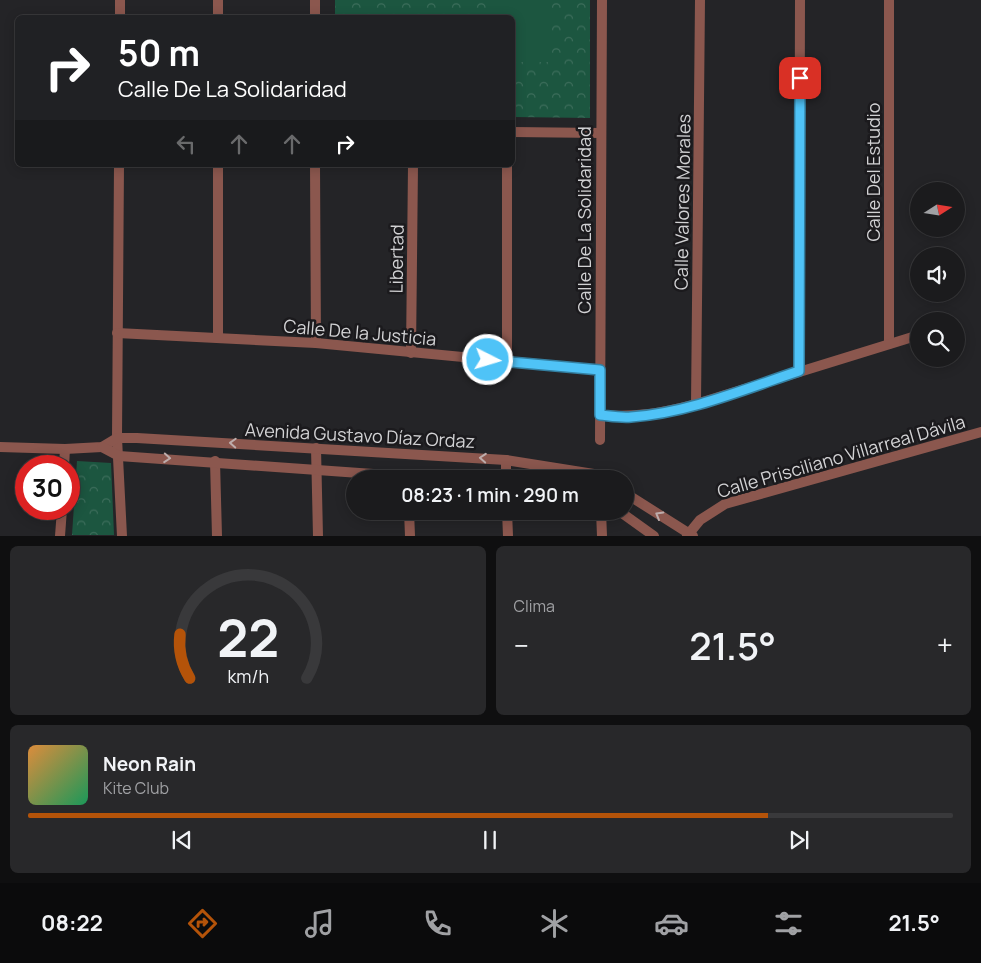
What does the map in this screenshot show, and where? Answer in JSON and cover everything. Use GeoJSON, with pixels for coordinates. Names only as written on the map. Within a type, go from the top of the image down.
{"type":"FeatureCollection","features":[{"type":"Feature","properties":{"kind":"street"},"geometry":{"type":"LineString","coordinates":[[120,0],[120,15]]}},
{"type":"Feature","properties":{"kind":"street"},"geometry":{"type":"LineString","coordinates":[[218,0],[218,15]]}},
{"type":"Feature","properties":{"kind":"street"},"geometry":{"type":"LineString","coordinates":[[315,15],[316,0]]}},
{"type":"Feature","properties":{"kind":"street","name":"Calle De La Solidaridad"},"geometry":{"type":"LineString","coordinates":[[600,440],[602,0]]}},
{"type":"Feature","properties":{"kind":"street","name":"Calle Valores Morales"},"geometry":{"type":"LineString","coordinates":[[696,404],[700,0]]}},
{"type":"Feature","properties":{"kind":"street"},"geometry":{"type":"LineString","coordinates":[[799,371],[800,0]]}},
{"type":"Feature","properties":{"kind":"street","name":"Calle Del Estudio"},"geometry":{"type":"LineString","coordinates":[[889,0],[889,344]]}},
{"type":"Feature","properties":{"kind":"street"},"geometry":{"type":"LineString","coordinates":[[515,132],[601,133]]}},
{"type":"Feature","properties":{"kind":"street"},"geometry":{"type":"LineString","coordinates":[[119,167],[117,438],[122,536]]}},
{"type":"Feature","properties":{"kind":"street"},"geometry":{"type":"LineString","coordinates":[[218,167],[218,338]]}},
{"type":"Feature","properties":{"kind":"street"},"geometry":{"type":"LineString","coordinates":[[315,167],[316,343]]}},
{"type":"Feature","properties":{"kind":"street","name":"Libertad"},"geometry":{"type":"LineString","coordinates":[[411,353],[413,167]]}},
{"type":"Feature","properties":{"kind":"street"},"geometry":{"type":"LineString","coordinates":[[507,167],[507,361]]}},
{"type":"Feature","properties":{"kind":"street","name":"Calle De la Justicia"},"geometry":{"type":"LineString","coordinates":[[117,333],[316,343],[600,370]]}},
{"type":"Feature","properties":{"kind":"street"},"geometry":{"type":"LineString","coordinates":[[600,415],[629,417],[664,413],[910,338]]}},
{"type":"Feature","properties":{"kind":"street","name":"Calle Prisciliano Villarreal Dávila"},"geometry":{"type":"LineString","coordinates":[[690,535],[700,520],[725,504],[981,432]]}},
{"type":"Feature","properties":{"kind":"street"},"geometry":{"type":"LineString","coordinates":[[0,447],[65,449],[102,447],[117,438]]}},
{"type":"Feature","properties":{"kind":"street","name":"Avenida Gustavo Díaz Ordaz"},"geometry":{"type":"LineString","coordinates":[[117,438],[506,460],[559,470]]}},
{"type":"Feature","properties":{"kind":"street"},"geometry":{"type":"LineString","coordinates":[[102,447],[119,456]]}},
{"type":"Feature","properties":{"kind":"street"},"geometry":{"type":"LineString","coordinates":[[316,448],[318,536]]}},
{"type":"Feature","properties":{"kind":"street"},"geometry":{"type":"LineString","coordinates":[[65,449],[65,455]]}},
{"type":"Feature","properties":{"kind":"street","name":"Avenida Gustavo Díaz Ordaz"},"geometry":{"type":"LineString","coordinates":[[119,456],[215,461],[346,472]]}},
{"type":"Feature","properties":{"kind":"street"},"geometry":{"type":"LineString","coordinates":[[506,460],[506,470]]}},
{"type":"Feature","properties":{"kind":"street"},"geometry":{"type":"LineString","coordinates":[[215,461],[217,536]]}},
{"type":"Feature","properties":{"kind":"street"},"geometry":{"type":"LineString","coordinates":[[634,499],[690,535]]}},
{"type":"Feature","properties":{"kind":"street"},"geometry":{"type":"LineString","coordinates":[[60,536],[61,520]]}},
{"type":"Feature","properties":{"kind":"street"},"geometry":{"type":"LineString","coordinates":[[409,520],[410,536]]}},
{"type":"Feature","properties":{"kind":"street"},"geometry":{"type":"LineString","coordinates":[[507,520],[508,536]]}},
{"type":"Feature","properties":{"kind":"street"},"geometry":{"type":"LineString","coordinates":[[601,520],[602,536]]}},
{"type":"Feature","properties":{"kind":"street"},"geometry":{"type":"LineString","coordinates":[[632,520],[654,536]]}},
{"type":"Feature","properties":{"kind":"green space"},"geometry":{"type":"Polygon","coordinates":[[[335,0],[590,0],[590,118],[515,117],[515,15],[335,15],[335,0]]]}},
{"type":"Feature","properties":{"kind":"green space"},"geometry":{"type":"Polygon","coordinates":[[[487,0],[552,0],[552,62],[515,62],[515,15],[487,15],[487,0]]]}},
{"type":"Feature","properties":{"kind":"green space"},"geometry":{"type":"Polygon","coordinates":[[[80,461],[111,463],[114,535],[72,535],[73,520],[80,520],[80,461]]]}},
{"type":"Feature","properties":{"kind":"route"},"geometry":{"type":"LineString","coordinates":[[488,360],[600,370],[600,415],[629,417],[664,413],[799,371],[800,78]]}}]}
